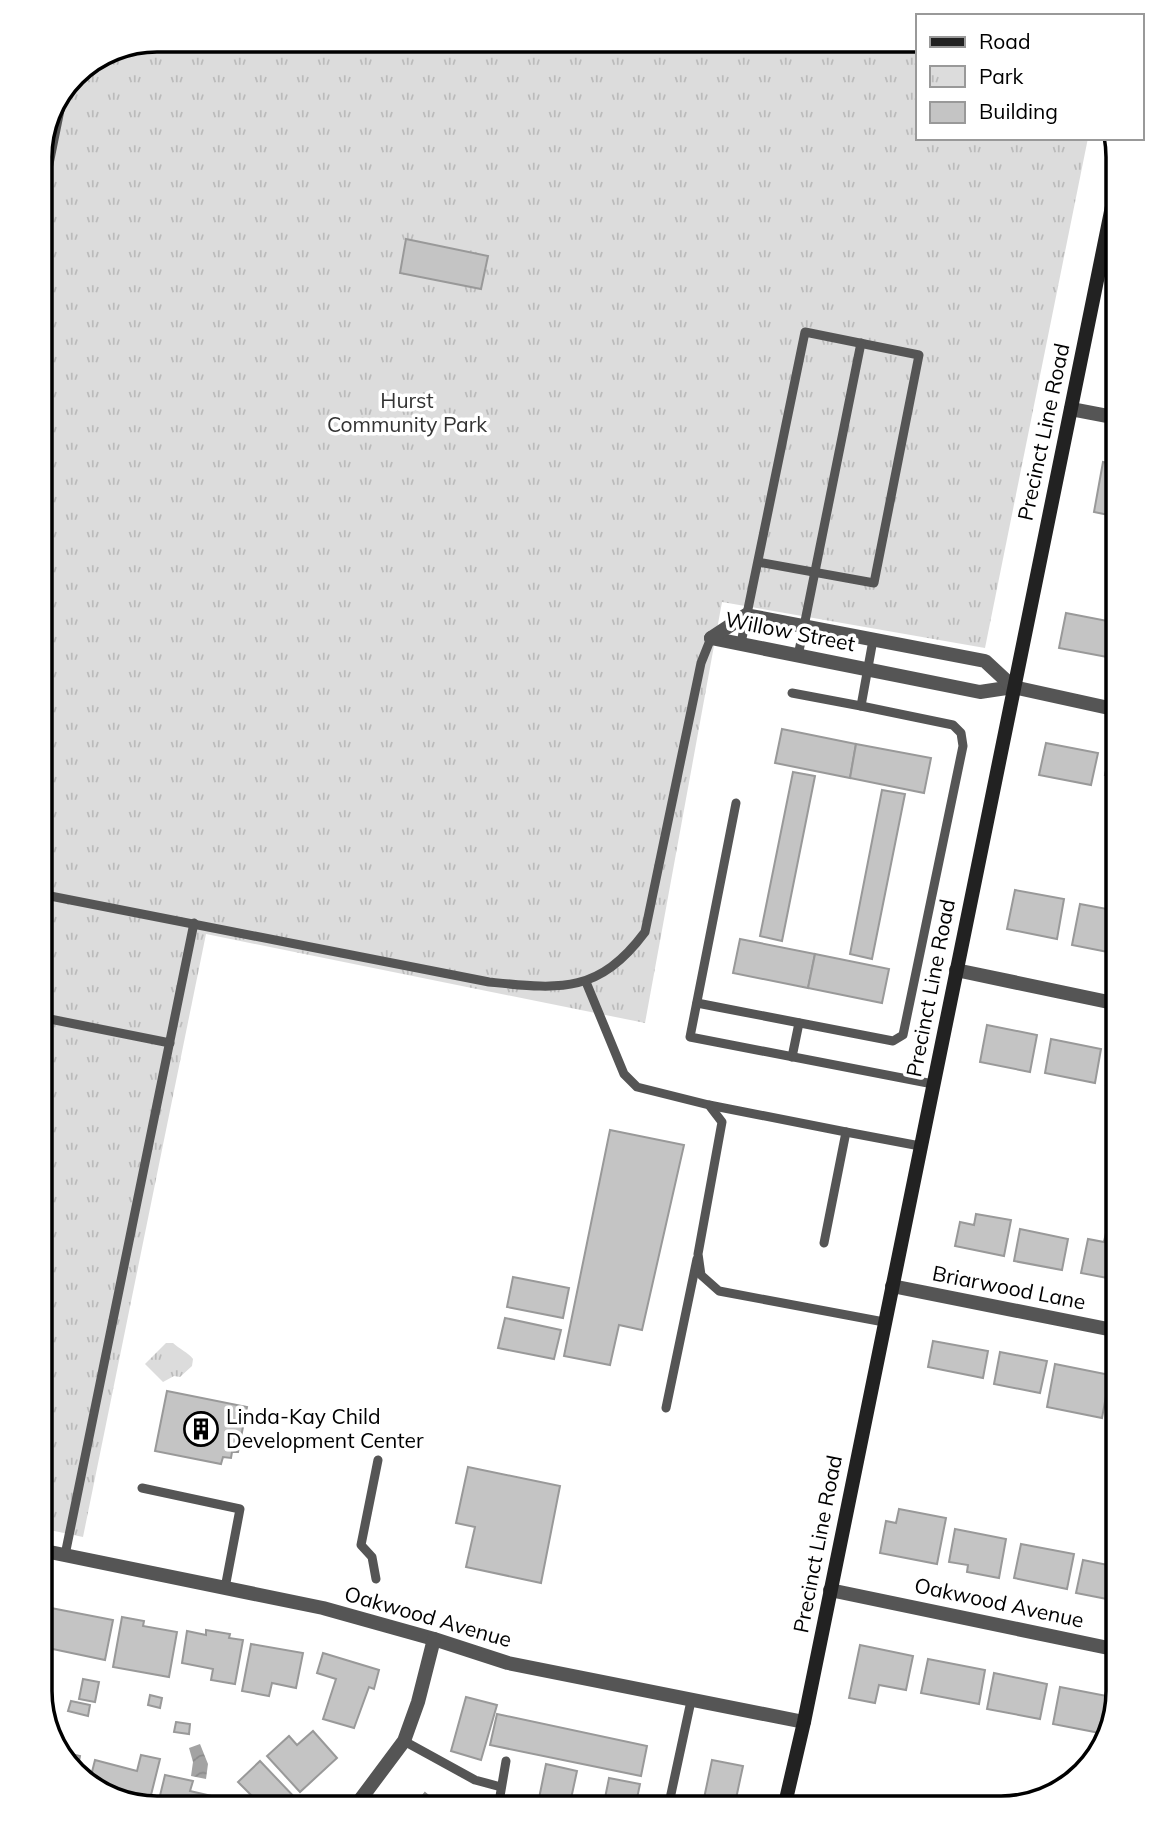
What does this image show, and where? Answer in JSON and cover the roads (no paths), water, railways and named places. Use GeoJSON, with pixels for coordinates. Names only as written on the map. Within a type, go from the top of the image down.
{"type":"FeatureCollection","features":[{"type":"Feature","properties":{"kind":"main road","name":"Precinct Line Road"},"geometry":{"type":"LineString","coordinates":[[787,1796],[1106,236]]}},
{"type":"Feature","properties":{"kind":"street"},"geometry":{"type":"LineString","coordinates":[[1071,408],[1106,415]]}},
{"type":"Feature","properties":{"kind":"street","name":"Willow Street"},"geometry":{"type":"LineString","coordinates":[[711,638],[746,615],[985,661],[1013,687]]}},
{"type":"Feature","properties":{"kind":"street","name":"Willow Street"},"geometry":{"type":"LineString","coordinates":[[711,638],[980,692],[1013,687],[1106,707]]}},
{"type":"Feature","properties":{"kind":"street"},"geometry":{"type":"LineString","coordinates":[[956,970],[1106,1001]]}},
{"type":"Feature","properties":{"kind":"street","name":"Briarwood Lane"},"geometry":{"type":"LineString","coordinates":[[892,1286],[1106,1329]]}},
{"type":"Feature","properties":{"kind":"street","name":"Oakwood Avenue"},"geometry":{"type":"LineString","coordinates":[[53,1553],[323,1608],[508,1663],[804,1722]]}},
{"type":"Feature","properties":{"kind":"street","name":"Oakwood Avenue"},"geometry":{"type":"LineString","coordinates":[[830,1590],[1106,1648]]}},
{"type":"Feature","properties":{"kind":"street"},"geometry":{"type":"LineString","coordinates":[[364,1795],[404,1741],[418,1702],[434,1639]]}},
{"type":"Feature","properties":{"kind":"lane"},"geometry":{"type":"LineString","coordinates":[[741,643],[805,332],[919,355],[874,583],[758,562]]}},
{"type":"Feature","properties":{"kind":"lane"},"geometry":{"type":"LineString","coordinates":[[798,656],[861,343]]}},
{"type":"Feature","properties":{"kind":"lane"},"geometry":{"type":"LineString","coordinates":[[53,896],[489,982],[548,988],[586,982],[630,953],[645,932],[701,663],[711,638]]}},
{"type":"Feature","properties":{"kind":"lane"},"geometry":{"type":"LineString","coordinates":[[861,706],[873,640]]}},
{"type":"Feature","properties":{"kind":"lane"},"geometry":{"type":"LineString","coordinates":[[697,1003],[894,1041],[903,1035],[962,746],[961,733],[953,725],[792,693]]}},
{"type":"Feature","properties":{"kind":"lane"},"geometry":{"type":"LineString","coordinates":[[736,803],[690,1037],[933,1084]]}},
{"type":"Feature","properties":{"kind":"lane"},"geometry":{"type":"LineString","coordinates":[[65,1555],[194,923]]}},
{"type":"Feature","properties":{"kind":"lane"},"geometry":{"type":"LineString","coordinates":[[586,982],[624,1074],[637,1087],[709,1105],[920,1146]]}},
{"type":"Feature","properties":{"kind":"lane"},"geometry":{"type":"LineString","coordinates":[[53,1020],[170,1043]]}},
{"type":"Feature","properties":{"kind":"lane"},"geometry":{"type":"LineString","coordinates":[[792,1057],[799,1023]]}},
{"type":"Feature","properties":{"kind":"lane"},"geometry":{"type":"LineString","coordinates":[[666,1408],[722,1122],[709,1105]]}},
{"type":"Feature","properties":{"kind":"lane"},"geometry":{"type":"LineString","coordinates":[[824,1243],[846,1132]]}},
{"type":"Feature","properties":{"kind":"lane"},"geometry":{"type":"LineString","coordinates":[[698,1254],[701,1275],[719,1291],[884,1322]]}},
{"type":"Feature","properties":{"kind":"lane"},"geometry":{"type":"LineString","coordinates":[[376,1579],[372,1558],[361,1545],[378,1460]]}},
{"type":"Feature","properties":{"kind":"lane"},"geometry":{"type":"LineString","coordinates":[[142,1488],[240,1508],[225,1588]]}},
{"type":"Feature","properties":{"kind":"lane"},"geometry":{"type":"LineString","coordinates":[[671,1796],[691,1701]]}},
{"type":"Feature","properties":{"kind":"lane"},"geometry":{"type":"LineString","coordinates":[[404,1741],[475,1780],[501,1787]]}},
{"type":"Feature","properties":{"kind":"lane"},"geometry":{"type":"LineString","coordinates":[[500,1795],[506,1761]]}},
{"type":"Feature","properties":{"kind":"water"},"geometry":{"type":"Polygon","coordinates":[[[200,1744],[208,1764],[206,1779],[191,1776],[193,1762],[189,1748],[200,1744]]]}},
{"type":"Feature","properties":{"kind":"place","name":"Linda-Kay Child Development Center"},"geometry":{"type":"Point","coordinates":[201,1429]}},
{"type":"Feature","properties":{"kind":"park label","name":"Hurst Community Park"},"geometry":{"type":"Point","coordinates":[407,413]}}]}
